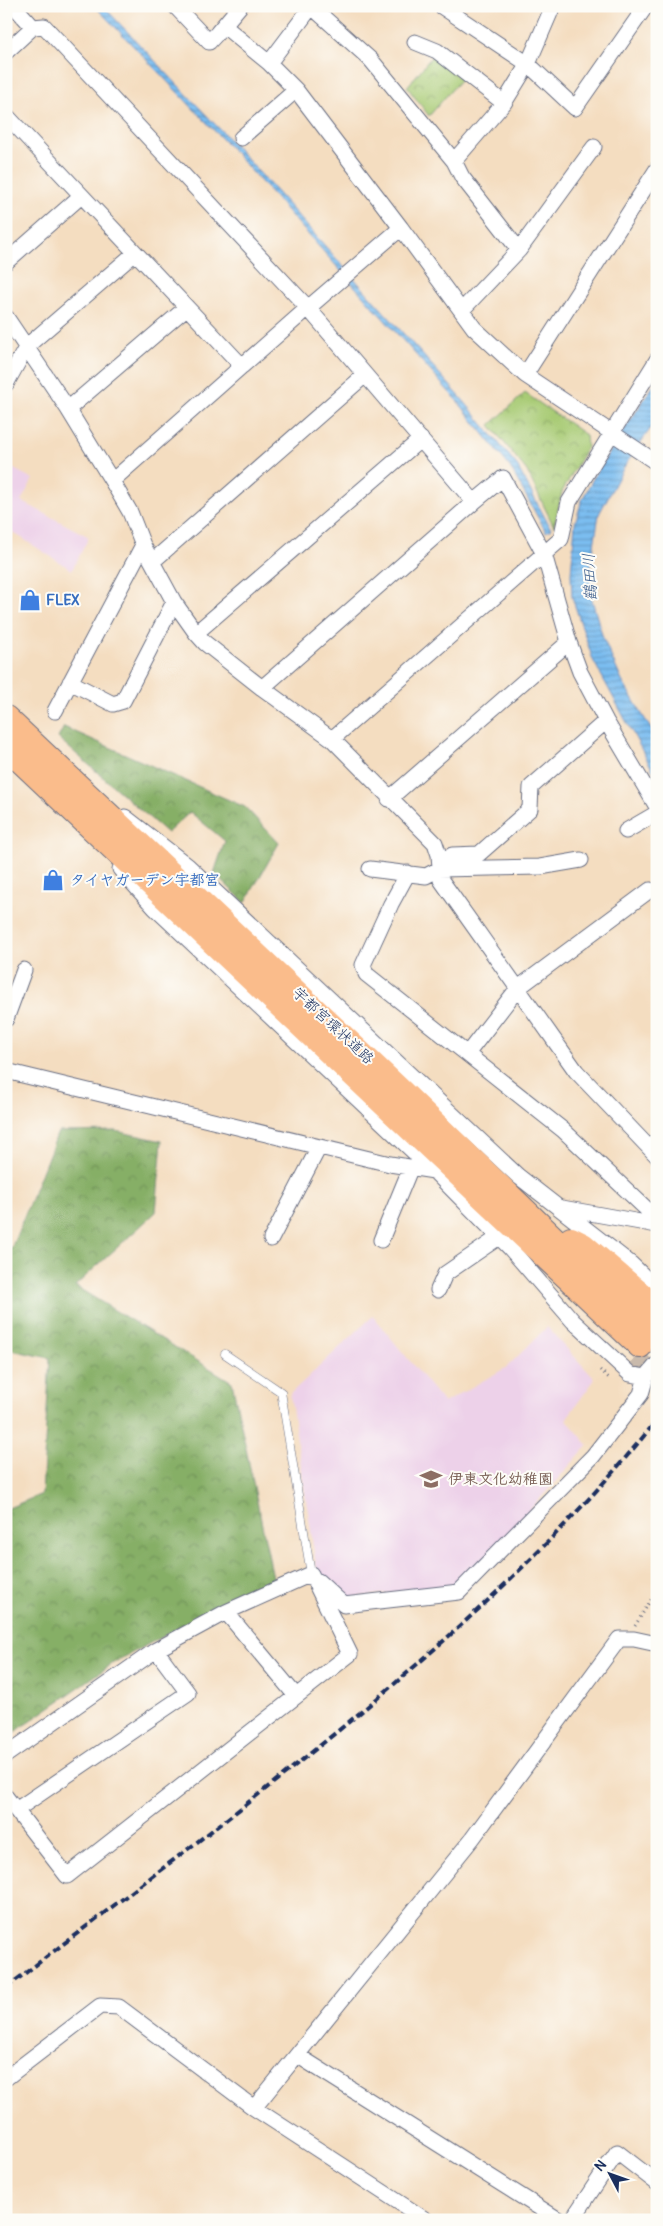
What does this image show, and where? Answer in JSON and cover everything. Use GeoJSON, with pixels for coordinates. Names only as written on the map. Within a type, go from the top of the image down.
{"type":"FeatureCollection","features":[{"type":"Feature","properties":{"kind":"main road","name":"宇都宮環状道路"},"geometry":{"type":"LineString","coordinates":[[6,718],[31,756],[401,1091],[644,1355]]}},
{"type":"Feature","properties":{"kind":"main road","name":"宇都宮環状道路"},"geometry":{"type":"LineString","coordinates":[[6,747],[31,756]]}},
{"type":"Feature","properties":{"kind":"main road"},"geometry":{"type":"LineString","coordinates":[[530,1229],[583,1245],[657,1308]]}},
{"type":"Feature","properties":{"kind":"main road"},"geometry":{"type":"LineString","coordinates":[[530,1229],[550,1277],[644,1355]]}},
{"type":"Feature","properties":{"kind":"street"},"geometry":{"type":"LineString","coordinates":[[14,6],[33,27]]}},
{"type":"Feature","properties":{"kind":"street"},"geometry":{"type":"LineString","coordinates":[[175,6],[209,42],[240,6]]}},
{"type":"Feature","properties":{"kind":"street"},"geometry":{"type":"LineString","coordinates":[[269,64],[312,6],[371,60],[454,161],[462,177],[519,250]]}},
{"type":"Feature","properties":{"kind":"street"},"geometry":{"type":"LineString","coordinates":[[454,161],[504,103],[528,64],[553,6]]}},
{"type":"Feature","properties":{"kind":"street"},"geometry":{"type":"LineString","coordinates":[[446,8],[528,64],[575,108],[646,6]]}},
{"type":"Feature","properties":{"kind":"street"},"geometry":{"type":"LineString","coordinates":[[6,52],[33,27],[44,26],[308,308],[474,502]]}},
{"type":"Feature","properties":{"kind":"street"},"geometry":{"type":"LineString","coordinates":[[218,32],[224,26],[296,90],[474,328],[526,375],[652,461]]}},
{"type":"Feature","properties":{"kind":"street"},"geometry":{"type":"LineString","coordinates":[[415,42],[437,51],[504,103]]}},
{"type":"Feature","properties":{"kind":"street"},"geometry":{"type":"LineString","coordinates":[[241,138],[296,90]]}},
{"type":"Feature","properties":{"kind":"street"},"geometry":{"type":"LineString","coordinates":[[6,115],[242,366]]}},
{"type":"Feature","properties":{"kind":"street"},"geometry":{"type":"LineString","coordinates":[[462,310],[519,250],[594,147]]}},
{"type":"Feature","properties":{"kind":"street"},"geometry":{"type":"LineString","coordinates":[[526,375],[657,169]]}},
{"type":"Feature","properties":{"kind":"street"},"geometry":{"type":"LineString","coordinates":[[6,262],[81,196]]}},
{"type":"Feature","properties":{"kind":"street"},"geometry":{"type":"LineString","coordinates":[[112,481],[401,228]]}},
{"type":"Feature","properties":{"kind":"street"},"geometry":{"type":"LineString","coordinates":[[6,384],[27,346],[135,253]]}},
{"type":"Feature","properties":{"kind":"street"},"geometry":{"type":"LineString","coordinates":[[68,409],[186,308]]}},
{"type":"Feature","properties":{"kind":"street"},"geometry":{"type":"LineString","coordinates":[[6,317],[68,409],[112,481],[130,512],[143,545],[174,602],[196,633],[205,643],[262,688],[332,739],[389,799],[435,843],[439,856],[441,880],[576,1071],[657,1156]]}},
{"type":"Feature","properties":{"kind":"street"},"geometry":{"type":"LineString","coordinates":[[332,739],[560,539],[569,502],[613,435],[657,360]]}},
{"type":"Feature","properties":{"kind":"street"},"geometry":{"type":"LineString","coordinates":[[153,561],[365,375]]}},
{"type":"Feature","properties":{"kind":"street"},"geometry":{"type":"LineString","coordinates":[[196,633],[421,440]]}},
{"type":"Feature","properties":{"kind":"street"},"geometry":{"type":"LineString","coordinates":[[262,688],[503,478],[544,554],[569,642],[580,672],[606,721],[657,807]]}},
{"type":"Feature","properties":{"kind":"street"},"geometry":{"type":"LineString","coordinates":[[55,711],[143,545]]}},
{"type":"Feature","properties":{"kind":"street"},"geometry":{"type":"LineString","coordinates":[[70,682],[113,704],[123,701],[174,602]]}},
{"type":"Feature","properties":{"kind":"street"},"geometry":{"type":"LineString","coordinates":[[389,799],[569,642]]}},
{"type":"Feature","properties":{"kind":"street"},"geometry":{"type":"LineString","coordinates":[[370,869],[426,876],[439,868],[452,854],[479,854],[530,809],[531,787],[606,721]]}},
{"type":"Feature","properties":{"kind":"street"},"geometry":{"type":"LineString","coordinates":[[31,756],[155,908],[434,1171],[499,1237],[573,1321],[630,1374],[644,1355]]}},
{"type":"Feature","properties":{"kind":"street"},"geometry":{"type":"LineString","coordinates":[[31,756],[188,866],[518,1176],[631,1264],[657,1289]]}},
{"type":"Feature","properties":{"kind":"street"},"geometry":{"type":"LineString","coordinates":[[626,831],[657,813]]}},
{"type":"Feature","properties":{"kind":"street"},"geometry":{"type":"LineString","coordinates":[[439,868],[540,867],[581,860]]}},
{"type":"Feature","properties":{"kind":"street"},"geometry":{"type":"LineString","coordinates":[[408,873],[391,904],[363,965],[366,974],[563,1130],[657,1219]]}},
{"type":"Feature","properties":{"kind":"street"},"geometry":{"type":"LineString","coordinates":[[467,1054],[518,988],[650,890]]}},
{"type":"Feature","properties":{"kind":"street"},"geometry":{"type":"LineString","coordinates":[[6,1019],[24,970]]}},
{"type":"Feature","properties":{"kind":"street"},"geometry":{"type":"LineString","coordinates":[[6,1070],[319,1147],[434,1171]]}},
{"type":"Feature","properties":{"kind":"street"},"geometry":{"type":"LineString","coordinates":[[271,1239],[319,1147]]}},
{"type":"Feature","properties":{"kind":"street"},"geometry":{"type":"LineString","coordinates":[[381,1240],[411,1167]]}},
{"type":"Feature","properties":{"kind":"street"},"geometry":{"type":"LineString","coordinates":[[559,1208],[657,1225]]}},
{"type":"Feature","properties":{"kind":"street"},"geometry":{"type":"LineString","coordinates":[[438,1290],[445,1274],[499,1237]]}},
{"type":"Feature","properties":{"kind":"street"},"geometry":{"type":"LineString","coordinates":[[644,1355],[657,1364]]}},
{"type":"Feature","properties":{"kind":"street"},"geometry":{"type":"LineString","coordinates":[[311,1574],[344,1605],[459,1592],[592,1456],[640,1394],[644,1355]]}},
{"type":"Feature","properties":{"kind":"street"},"geometry":{"type":"LineString","coordinates":[[6,1754],[156,1650],[226,1612],[311,1574]]}},
{"type":"Feature","properties":{"kind":"street"},"geometry":{"type":"LineString","coordinates":[[6,1797],[67,1876],[350,1654],[311,1574]]}},
{"type":"Feature","properties":{"kind":"street"},"geometry":{"type":"LineString","coordinates":[[226,1612],[296,1696]]}},
{"type":"Feature","properties":{"kind":"street"},"geometry":{"type":"LineString","coordinates":[[254,2108],[472,1839],[619,1639],[657,1644]]}},
{"type":"Feature","properties":{"kind":"street"},"geometry":{"type":"LineString","coordinates":[[16,1810],[188,1693],[156,1650]]}},
{"type":"Feature","properties":{"kind":"street"},"geometry":{"type":"LineString","coordinates":[[6,2078],[100,2006],[119,2008],[254,2108],[426,2220]]}},
{"type":"Feature","properties":{"kind":"street"},"geometry":{"type":"LineString","coordinates":[[297,2055],[559,2220]]}},
{"type":"Feature","properties":{"kind":"street"},"geometry":{"type":"LineString","coordinates":[[572,2220],[617,2152],[657,2183]]}},
{"type":"Feature","properties":{"kind":"lane"},"geometry":{"type":"LineString","coordinates":[[225,1354],[281,1392],[311,1574]]}},
{"type":"Feature","properties":{"kind":"path"},"geometry":{"type":"LineString","coordinates":[[626,1639],[657,1590]]}},
{"type":"Feature","properties":{"kind":"shaded area"},"geometry":{"type":"Polygon","coordinates":[[[6,465],[33,479],[21,501],[89,537],[72,570],[6,528],[6,465]]]}},
{"type":"Feature","properties":{"kind":"shaded area","name":"伊東文化幼稚園"},"geometry":{"type":"Polygon","coordinates":[[[373,1316],[444,1403],[507,1367],[547,1327],[595,1379],[566,1419],[588,1445],[459,1585],[345,1598],[317,1571],[290,1394],[373,1316]]]}},
{"type":"Feature","properties":{"kind":"green space"},"geometry":{"type":"Polygon","coordinates":[[[433,55],[461,79],[429,116],[407,87],[433,55]]]}},
{"type":"Feature","properties":{"kind":"green space"},"geometry":{"type":"Polygon","coordinates":[[[525,393],[586,435],[587,447],[562,492],[554,527],[527,471],[490,425],[525,393]]]}},
{"type":"Feature","properties":{"kind":"green space"},"geometry":{"type":"Polygon","coordinates":[[[64,727],[245,807],[279,843],[245,903],[214,873],[225,841],[190,812],[167,833],[58,738],[64,727]]]}},
{"type":"Feature","properties":{"kind":"green space"},"geometry":{"type":"Polygon","coordinates":[[[116,1131],[162,1141],[156,1212],[75,1286],[232,1382],[274,1582],[223,1604],[115,1662],[6,1738],[6,1509],[42,1494],[50,1358],[6,1349],[6,1247],[11,1249],[58,1132],[116,1131]]]}},
{"type":"Feature","properties":{"kind":"water"},"geometry":{"type":"Polygon","coordinates":[[[95,6],[103,6],[231,141],[463,400],[516,464],[551,529],[546,532],[510,467],[459,403],[229,146],[95,6]]]}},
{"type":"Feature","properties":{"kind":"water","name":"鶴田川"},"geometry":{"type":"Polygon","coordinates":[[[657,380],[657,419],[624,467],[599,514],[590,571],[592,600],[603,638],[622,681],[657,739],[657,778],[593,660],[572,597],[571,574],[575,523],[582,500],[596,473],[657,380]]]}},
{"type":"Feature","properties":{"kind":"tunnel"},"geometry":{"type":"LineString","coordinates":[[634,1359],[657,1381]]}},
{"type":"Feature","properties":{"kind":"railway"},"geometry":{"type":"LineString","coordinates":[[6,1988],[264,1790],[431,1652],[511,1579],[586,1502],[657,1420]]}},
{"type":"Feature","properties":{"kind":"place","name":"FLEX"},"geometry":{"type":"Point","coordinates":[30,600]}},
{"type":"Feature","properties":{"kind":"place","name":"タイヤガーデン宇都宮"},"geometry":{"type":"Point","coordinates":[53,880]}},
{"type":"Feature","properties":{"kind":"place","name":"伊東文化幼稚園"},"geometry":{"type":"Point","coordinates":[431,1479]}}]}
